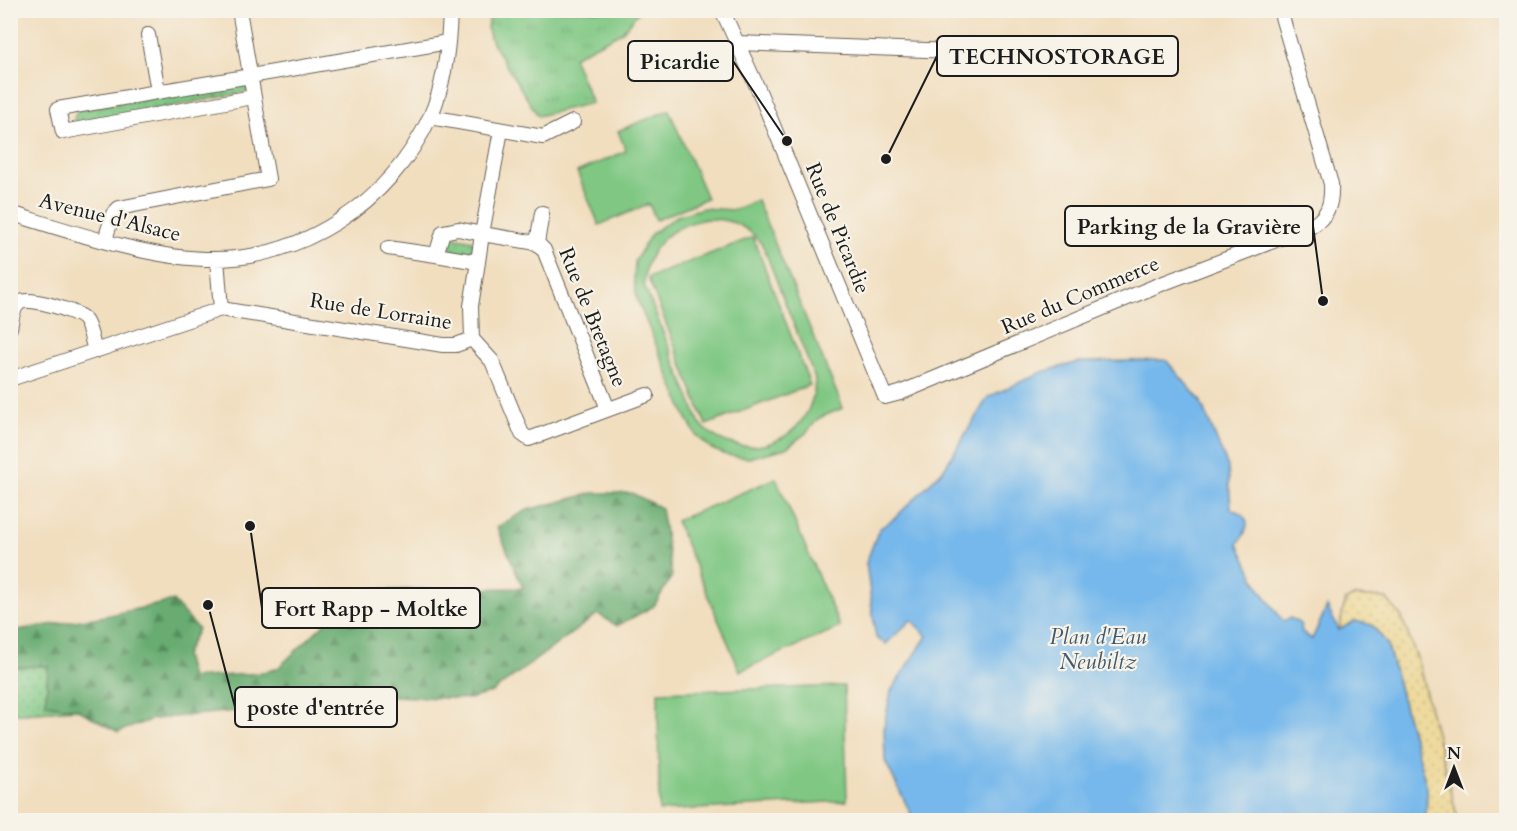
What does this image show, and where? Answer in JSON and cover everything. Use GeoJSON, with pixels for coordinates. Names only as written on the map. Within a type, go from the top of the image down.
{"type":"FeatureCollection","features":[{"type":"Feature","properties":{"kind":"street"},"geometry":{"type":"LineString","coordinates":[[105,240],[113,214],[118,208],[268,179],[239,10]]}},
{"type":"Feature","properties":{"kind":"street","name":"Avenue d'Alsace"},"geometry":{"type":"LineString","coordinates":[[10,213],[161,254],[217,259],[279,249],[301,242],[347,216],[376,192],[399,168],[430,117],[445,64],[450,10]]}},
{"type":"Feature","properties":{"kind":"street","name":"Rue de Picardie"},"geometry":{"type":"LineString","coordinates":[[722,10],[885,397]]}},
{"type":"Feature","properties":{"kind":"street","name":"Rue du Commerce"},"geometry":{"type":"LineString","coordinates":[[885,397],[900,393],[1156,286],[1310,227],[1325,216],[1332,202],[1331,184],[1280,10]]}},
{"type":"Feature","properties":{"kind":"street"},"geometry":{"type":"LineString","coordinates":[[148,35],[158,91]]}},
{"type":"Feature","properties":{"kind":"street"},"geometry":{"type":"LineString","coordinates":[[253,97],[63,132],[58,109],[448,42]]}},
{"type":"Feature","properties":{"kind":"street"},"geometry":{"type":"LineString","coordinates":[[737,43],[1008,53]]}},
{"type":"Feature","properties":{"kind":"street"},"geometry":{"type":"LineString","coordinates":[[430,117],[543,137],[573,122]]}},
{"type":"Feature","properties":{"kind":"street"},"geometry":{"type":"LineString","coordinates":[[472,339],[471,306],[501,130]]}},
{"type":"Feature","properties":{"kind":"street","name":"Rue de Bretagne"},"geometry":{"type":"LineString","coordinates":[[537,243],[542,213]]}},
{"type":"Feature","properties":{"kind":"street","name":"Rue de Bretagne"},"geometry":{"type":"LineString","coordinates":[[436,255],[440,236],[447,230],[537,243],[546,255],[608,410]]}},
{"type":"Feature","properties":{"kind":"street"},"geometry":{"type":"LineString","coordinates":[[388,248],[478,262]]}},
{"type":"Feature","properties":{"kind":"street"},"geometry":{"type":"LineString","coordinates":[[217,259],[221,309]]}},
{"type":"Feature","properties":{"kind":"street"},"geometry":{"type":"LineString","coordinates":[[10,327],[15,308],[21,301],[30,300],[75,312],[85,320],[95,351]]}},
{"type":"Feature","properties":{"kind":"street","name":"Rue de Lorraine"},"geometry":{"type":"LineString","coordinates":[[10,379],[221,309],[443,345],[456,345],[472,339],[492,362],[524,437],[538,437],[647,395]]}},
{"type":"Feature","properties":{"kind":"green space"},"geometry":{"type":"Polygon","coordinates":[[[492,10],[639,11],[622,32],[573,57],[592,103],[538,116],[492,43],[487,27],[492,10]]]}},
{"type":"Feature","properties":{"kind":"green space"},"geometry":{"type":"Polygon","coordinates":[[[245,82],[247,92],[80,124],[74,119],[77,110],[245,82]]]}},
{"type":"Feature","properties":{"kind":"green space"},"geometry":{"type":"Polygon","coordinates":[[[669,110],[707,198],[656,220],[649,204],[599,225],[577,172],[626,151],[618,131],[669,110]]]}},
{"type":"Feature","properties":{"kind":"green space"},"geometry":{"type":"Polygon","coordinates":[[[757,200],[843,408],[819,418],[805,434],[786,448],[749,458],[726,455],[712,449],[696,435],[685,415],[637,299],[634,281],[635,261],[651,234],[677,216],[703,208],[734,210],[757,200]],[[707,219],[682,226],[662,240],[649,260],[644,285],[700,424],[717,438],[736,445],[755,446],[773,442],[790,433],[803,419],[812,401],[815,379],[763,246],[745,228],[732,222],[707,219]]]}},
{"type":"Feature","properties":{"kind":"green space"},"geometry":{"type":"Polygon","coordinates":[[[449,236],[474,241],[472,255],[447,252],[444,249],[449,236]]]}},
{"type":"Feature","properties":{"kind":"green space"},"geometry":{"type":"Polygon","coordinates":[[[753,237],[810,385],[706,425],[648,278],[753,237]]]}},
{"type":"Feature","properties":{"kind":"green space"},"geometry":{"type":"Polygon","coordinates":[[[776,478],[840,627],[740,671],[676,521],[776,478]]]}},
{"type":"Feature","properties":{"kind":"green space"},"geometry":{"type":"Polygon","coordinates":[[[593,493],[632,493],[661,508],[672,576],[654,606],[617,626],[598,614],[492,692],[470,699],[391,696],[153,719],[118,732],[77,709],[46,704],[48,666],[11,667],[11,631],[100,617],[173,601],[198,629],[185,655],[191,678],[261,673],[278,668],[351,598],[373,590],[523,588],[497,527],[527,510],[593,493]]]}},
{"type":"Feature","properties":{"kind":"green space"},"geometry":{"type":"Polygon","coordinates":[[[48,666],[46,704],[77,709],[11,714],[10,667],[48,666]]]}},
{"type":"Feature","properties":{"kind":"green space"},"geometry":{"type":"Polygon","coordinates":[[[844,686],[847,801],[659,811],[658,692],[844,686]]]}},
{"type":"Feature","properties":{"kind":"sand"},"geometry":{"type":"Polygon","coordinates":[[[1354,596],[1386,598],[1401,616],[1417,658],[1458,820],[1426,820],[1427,788],[1387,643],[1372,625],[1355,621],[1339,630],[1345,601],[1354,596]]]}},
{"type":"Feature","properties":{"kind":"water","name":"Plan d'Eau Neubiltz"},"geometry":{"type":"Polygon","coordinates":[[[1166,360],[1200,400],[1228,467],[1231,509],[1246,519],[1245,533],[1238,544],[1260,589],[1283,621],[1291,618],[1300,624],[1302,632],[1312,639],[1327,607],[1339,630],[1355,621],[1372,625],[1387,644],[1427,788],[1426,820],[914,820],[885,761],[884,726],[891,691],[927,636],[911,620],[886,644],[876,638],[866,563],[879,529],[895,518],[944,469],[988,397],[1042,372],[1079,362],[1166,360]]]}},
{"type":"Feature","properties":{"kind":"place","name":"Picardie"},"geometry":{"type":"Point","coordinates":[787,141]}},
{"type":"Feature","properties":{"kind":"place","name":"TECHNOSTORAGE"},"geometry":{"type":"Point","coordinates":[886,159]}},
{"type":"Feature","properties":{"kind":"place","name":"Parking de la Gravière"},"geometry":{"type":"Point","coordinates":[1323,301]}},
{"type":"Feature","properties":{"kind":"place","name":"Fort Rapp - Moltke"},"geometry":{"type":"Point","coordinates":[250,526]}},
{"type":"Feature","properties":{"kind":"place","name":"poste d'entrée"},"geometry":{"type":"Point","coordinates":[208,605]}}]}
